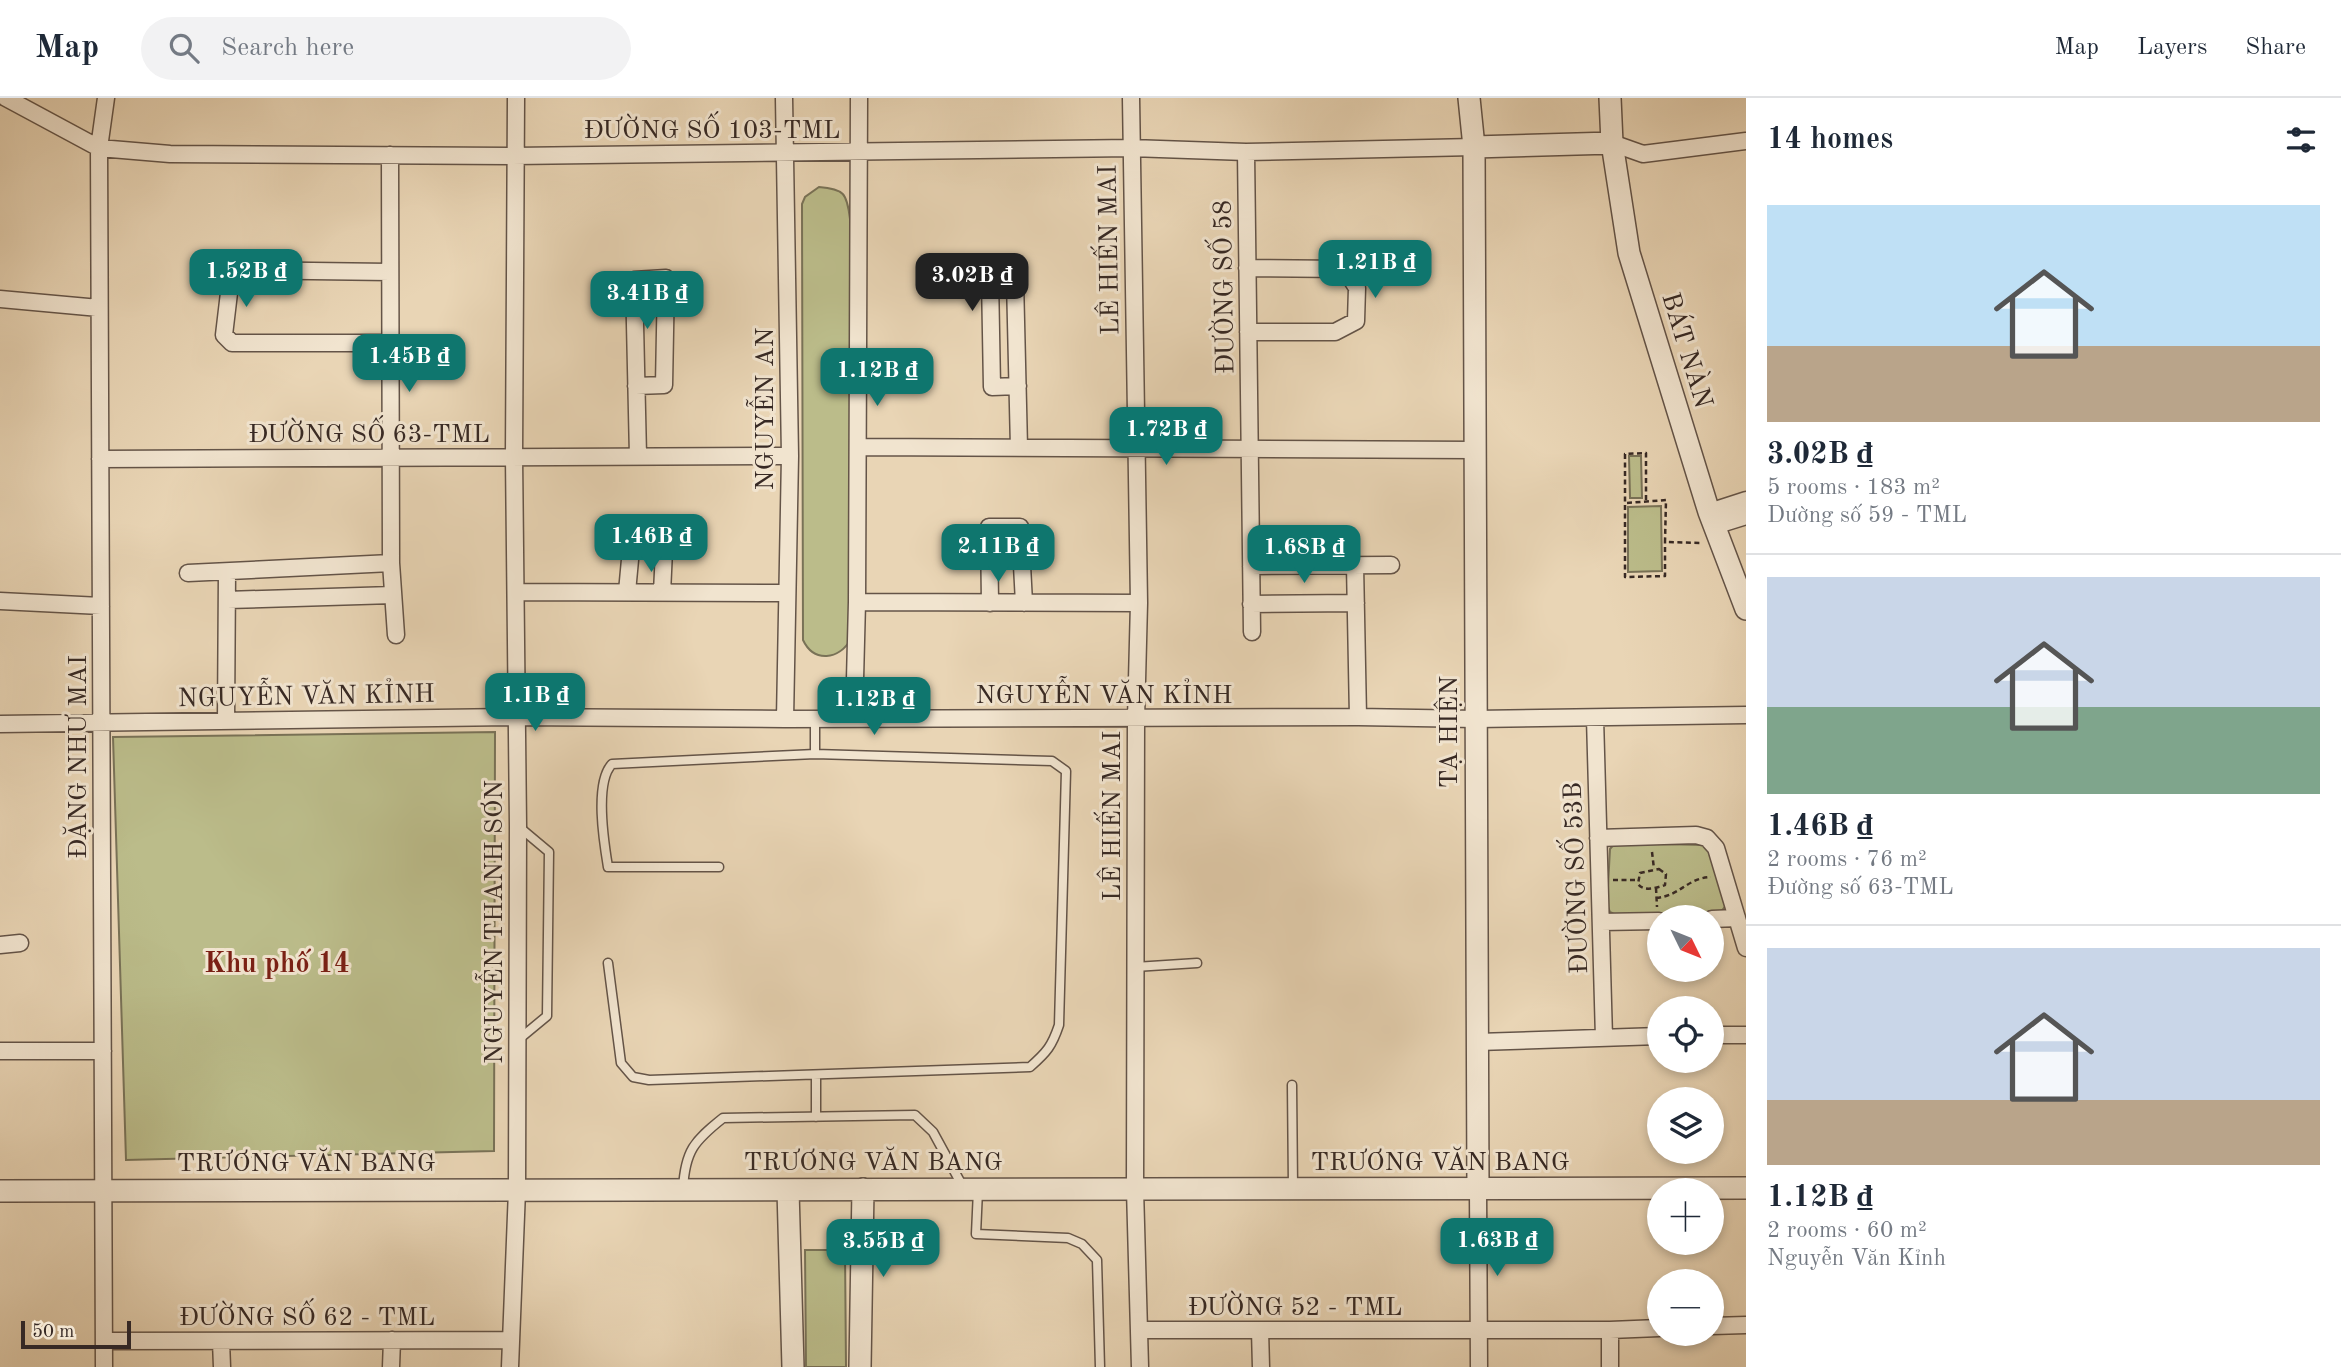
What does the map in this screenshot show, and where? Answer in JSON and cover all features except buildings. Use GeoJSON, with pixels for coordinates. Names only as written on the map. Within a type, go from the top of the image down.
{"type":"FeatureCollection","features":[{"type":"Feature","properties":{"kind":"street","name":"ĐƯỜNG SỐ 103-TML"},"geometry":{"type":"LineString","coordinates":[[6,98],[99,148],[170,154],[514,156],[1131,148],[1246,152],[1474,147]]}},
{"type":"Feature","properties":{"kind":"street","name":"ĐẶNG NHƯ MAI"},"geometry":{"type":"LineString","coordinates":[[104,1367],[99,148],[106,98]]}},
{"type":"Feature","properties":{"kind":"street","name":"NGUYỄN THANH SƠN"},"geometry":{"type":"LineString","coordinates":[[510,1367],[517,1190],[518,826],[514,457],[516,98]]}},
{"type":"Feature","properties":{"kind":"street","name":"NGUYỄN AN"},"geometry":{"type":"LineString","coordinates":[[784,98],[790,456],[785,719]]}},
{"type":"Feature","properties":{"kind":"street"},"geometry":{"type":"LineString","coordinates":[[854,718],[859,98]]}},
{"type":"Feature","properties":{"kind":"street","name":"LÊ HIẾN MAI"},"geometry":{"type":"LineString","coordinates":[[1131,98],[1139,603],[1136,719],[1135,1189],[1140,1367]]}},
{"type":"Feature","properties":{"kind":"street","name":"TẠ HIỆN"},"geometry":{"type":"LineString","coordinates":[[1469,98],[1474,147],[1479,1367]]}},
{"type":"Feature","properties":{"kind":"street","name":"BÁT NÀN"},"geometry":{"type":"LineString","coordinates":[[1610,98],[1612,143],[1629,253],[1715,527],[1746,609]]}},
{"type":"Feature","properties":{"kind":"street"},"geometry":{"type":"LineString","coordinates":[[1474,147],[1612,143],[1643,154],[1746,141]]}},
{"type":"Feature","properties":{"kind":"street","name":"ĐƯỜNG SỐ 58"},"geometry":{"type":"LineString","coordinates":[[1246,152],[1252,632]]}},
{"type":"Feature","properties":{"kind":"street"},"geometry":{"type":"LineString","coordinates":[[390,155],[391,563],[396,635]]}},
{"type":"Feature","properties":{"kind":"street"},"geometry":{"type":"LineString","coordinates":[[1018,386],[992,387],[990,278],[993,267],[1002,262],[1011,268],[1015,280],[1018,386],[1019,448]]}},
{"type":"Feature","properties":{"kind":"street"},"geometry":{"type":"LineString","coordinates":[[1248,268],[1345,270],[1357,288],[1356,321],[1335,332],[1248,332]]}},
{"type":"Feature","properties":{"kind":"street"},"geometry":{"type":"LineString","coordinates":[[390,272],[238,270],[231,276],[224,335],[232,343],[390,343]]}},
{"type":"Feature","properties":{"kind":"street"},"geometry":{"type":"LineString","coordinates":[[636,386],[664,385],[666,278],[634,279],[636,386],[638,456]]}},
{"type":"Feature","properties":{"kind":"street"},"geometry":{"type":"LineString","coordinates":[[0,299],[99,308]]}},
{"type":"Feature","properties":{"kind":"street"},"geometry":{"type":"LineString","coordinates":[[858,447],[1475,450]]}},
{"type":"Feature","properties":{"kind":"street","name":"ĐƯỜNG SỐ 63-TML"},"geometry":{"type":"LineString","coordinates":[[100,459],[790,456]]}},
{"type":"Feature","properties":{"kind":"street"},"geometry":{"type":"LineString","coordinates":[[1715,527],[1746,500]]}},
{"type":"Feature","properties":{"kind":"street"},"geometry":{"type":"LineString","coordinates":[[1715,527],[1746,516]]}},
{"type":"Feature","properties":{"kind":"street"},"geometry":{"type":"LineString","coordinates":[[990,603],[989,527],[1020,527],[1024,603]]}},
{"type":"Feature","properties":{"kind":"street"},"geometry":{"type":"LineString","coordinates":[[627,593],[631,549],[642,530],[658,534],[664,550],[662,593]]}},
{"type":"Feature","properties":{"kind":"street"},"geometry":{"type":"LineString","coordinates":[[188,573],[391,563]]}},
{"type":"Feature","properties":{"kind":"street"},"geometry":{"type":"LineString","coordinates":[[1355,565],[1358,717]]}},
{"type":"Feature","properties":{"kind":"street"},"geometry":{"type":"LineString","coordinates":[[1251,566],[1391,565]]}},
{"type":"Feature","properties":{"kind":"street"},"geometry":{"type":"LineString","coordinates":[[226,721],[227,572]]}},
{"type":"Feature","properties":{"kind":"street"},"geometry":{"type":"LineString","coordinates":[[516,592],[786,593]]}},
{"type":"Feature","properties":{"kind":"street"},"geometry":{"type":"LineString","coordinates":[[227,600],[393,595]]}},
{"type":"Feature","properties":{"kind":"street"},"geometry":{"type":"LineString","coordinates":[[0,601],[101,606]]}},
{"type":"Feature","properties":{"kind":"street"},"geometry":{"type":"LineString","coordinates":[[857,602],[1139,603]]}},
{"type":"Feature","properties":{"kind":"street"},"geometry":{"type":"LineString","coordinates":[[1251,604],[1356,603]]}},
{"type":"Feature","properties":{"kind":"street","name":"NGUYỄN VĂN KỈNH"},"geometry":{"type":"LineString","coordinates":[[0,724],[516,717],[1476,719],[1746,715]]}},
{"type":"Feature","properties":{"kind":"street","name":"ĐƯỜNG SỐ 53B"},"geometry":{"type":"LineString","coordinates":[[1595,718],[1604,1038]]}},
{"type":"Feature","properties":{"kind":"street"},"geometry":{"type":"LineString","coordinates":[[1598,838],[1696,835],[1707,838],[1716,848],[1746,948]]}},
{"type":"Feature","properties":{"kind":"street"},"geometry":{"type":"LineString","coordinates":[[1724,919],[1737,918]]}},
{"type":"Feature","properties":{"kind":"street"},"geometry":{"type":"LineString","coordinates":[[1601,922],[1647,921]]}},
{"type":"Feature","properties":{"kind":"street"},"geometry":{"type":"LineString","coordinates":[[0,945],[20,943]]}},
{"type":"Feature","properties":{"kind":"street"},"geometry":{"type":"LineString","coordinates":[[1724,1035],[1746,1035]]}},
{"type":"Feature","properties":{"kind":"street"},"geometry":{"type":"LineString","coordinates":[[1478,1042],[1647,1036]]}},
{"type":"Feature","properties":{"kind":"street"},"geometry":{"type":"LineString","coordinates":[[0,1051],[103,1051]]}},
{"type":"Feature","properties":{"kind":"street","name":"TRƯƠNG VĂN BANG"},"geometry":{"type":"LineString","coordinates":[[0,1191],[1746,1188]]}},
{"type":"Feature","properties":{"kind":"street"},"geometry":{"type":"LineString","coordinates":[[789,1189],[793,1367]]}},
{"type":"Feature","properties":{"kind":"street"},"geometry":{"type":"LineString","coordinates":[[860,1367],[863,1189]]}},
{"type":"Feature","properties":{"kind":"street"},"geometry":{"type":"LineString","coordinates":[[1724,1326],[1746,1325]]}},
{"type":"Feature","properties":{"kind":"street","name":"ĐƯỜNG 52 - TML"},"geometry":{"type":"LineString","coordinates":[[1140,1330],[1647,1328]]}},
{"type":"Feature","properties":{"kind":"street"},"geometry":{"type":"LineString","coordinates":[[1260,1330],[1261,1367]]}},
{"type":"Feature","properties":{"kind":"street"},"geometry":{"type":"LineString","coordinates":[[1610,1330],[1610,1367]]}},
{"type":"Feature","properties":{"kind":"street"},"geometry":{"type":"LineString","coordinates":[[391,1367],[392,1340]]}},
{"type":"Feature","properties":{"kind":"street","name":"ĐƯỜNG SỐ 62 - TML"},"geometry":{"type":"LineString","coordinates":[[104,1341],[510,1340]]}},
{"type":"Feature","properties":{"kind":"street"},"geometry":{"type":"LineString","coordinates":[[221,1341],[222,1367]]}},
{"type":"Feature","properties":{"kind":"lane"},"geometry":{"type":"LineString","coordinates":[[815,719],[815,754]]}},
{"type":"Feature","properties":{"kind":"lane"},"geometry":{"type":"LineString","coordinates":[[608,963],[621,1063],[633,1077],[649,1080],[1030,1067],[1052,1045],[1059,1025],[1066,771],[1052,761],[815,754],[612,764],[606,770],[601,819],[608,867],[719,867]]}},
{"type":"Feature","properties":{"kind":"lane"},"geometry":{"type":"LineString","coordinates":[[517,1040],[547,1016],[548,866],[548,852],[518,826]]}},
{"type":"Feature","properties":{"kind":"lane"},"geometry":{"type":"LineString","coordinates":[[1135,967],[1197,963]]}},
{"type":"Feature","properties":{"kind":"lane"},"geometry":{"type":"LineString","coordinates":[[816,1074],[816,1117]]}},
{"type":"Feature","properties":{"kind":"lane"},"geometry":{"type":"LineString","coordinates":[[1292,1085],[1293,1189]]}},
{"type":"Feature","properties":{"kind":"lane"},"geometry":{"type":"LineString","coordinates":[[683,1189],[684,1163],[701,1136],[723,1118],[915,1115],[933,1132],[971,1189],[976,1234],[1068,1238],[1082,1244],[1097,1260],[1100,1367]]}},
{"type":"Feature","properties":{"kind":"path"},"geometry":{"type":"LineString","coordinates":[[1625,503],[1646,503],[1646,500],[1646,453],[1625,454],[1625,503],[1625,577],[1665,576],[1666,500],[1646,500]]}},
{"type":"Feature","properties":{"kind":"path"},"geometry":{"type":"LineString","coordinates":[[1665,542],[1715,527]]}},
{"type":"Feature","properties":{"kind":"path"},"geometry":{"type":"LineString","coordinates":[[1660,869],[1666,874],[1667,880],[1665,885],[1641,888],[1638,880],[1640,873],[1660,869]]}},
{"type":"Feature","properties":{"kind":"path"},"geometry":{"type":"LineString","coordinates":[[1657,898],[1676,894],[1694,880],[1725,876]]}},
{"type":"Feature","properties":{"kind":"path"},"geometry":{"type":"LineString","coordinates":[[1600,880],[1638,880]]}},
{"type":"Feature","properties":{"kind":"path"},"geometry":{"type":"LineString","coordinates":[[1656,887],[1658,905]]}},
{"type":"Feature","properties":{"kind":"green space"},"geometry":{"type":"Polygon","coordinates":[[[819,187],[834,189],[843,194],[850,219],[851,639],[840,651],[827,656],[813,652],[803,640],[802,204],[805,197],[819,187]]]}},
{"type":"Feature","properties":{"kind":"green space"},"geometry":{"type":"Polygon","coordinates":[[[1629,456],[1641,456],[1642,498],[1630,498],[1629,456]]]}},
{"type":"Feature","properties":{"kind":"green space"},"geometry":{"type":"Polygon","coordinates":[[[1661,506],[1662,571],[1628,572],[1628,507],[1661,506]]]}},
{"type":"Feature","properties":{"kind":"green space"},"geometry":{"type":"Polygon","coordinates":[[[495,732],[494,1151],[126,1160],[113,737],[495,732]]]}},
{"type":"Feature","properties":{"kind":"green space"},"geometry":{"type":"Polygon","coordinates":[[[1615,843],[1704,845],[1711,850],[1726,905],[1724,908],[1724,905],[1647,905],[1647,915],[1616,915],[1610,912],[1607,904],[1610,849],[1615,843]]]}},
{"type":"Feature","properties":{"kind":"green space"},"geometry":{"type":"Polygon","coordinates":[[[805,1250],[845,1250],[846,1367],[806,1367],[805,1250]]]}},
{"type":"Feature","properties":{"kind":"district","name":"Khu phố 14"},"geometry":{"type":"Point","coordinates":[277,962]}}]}
